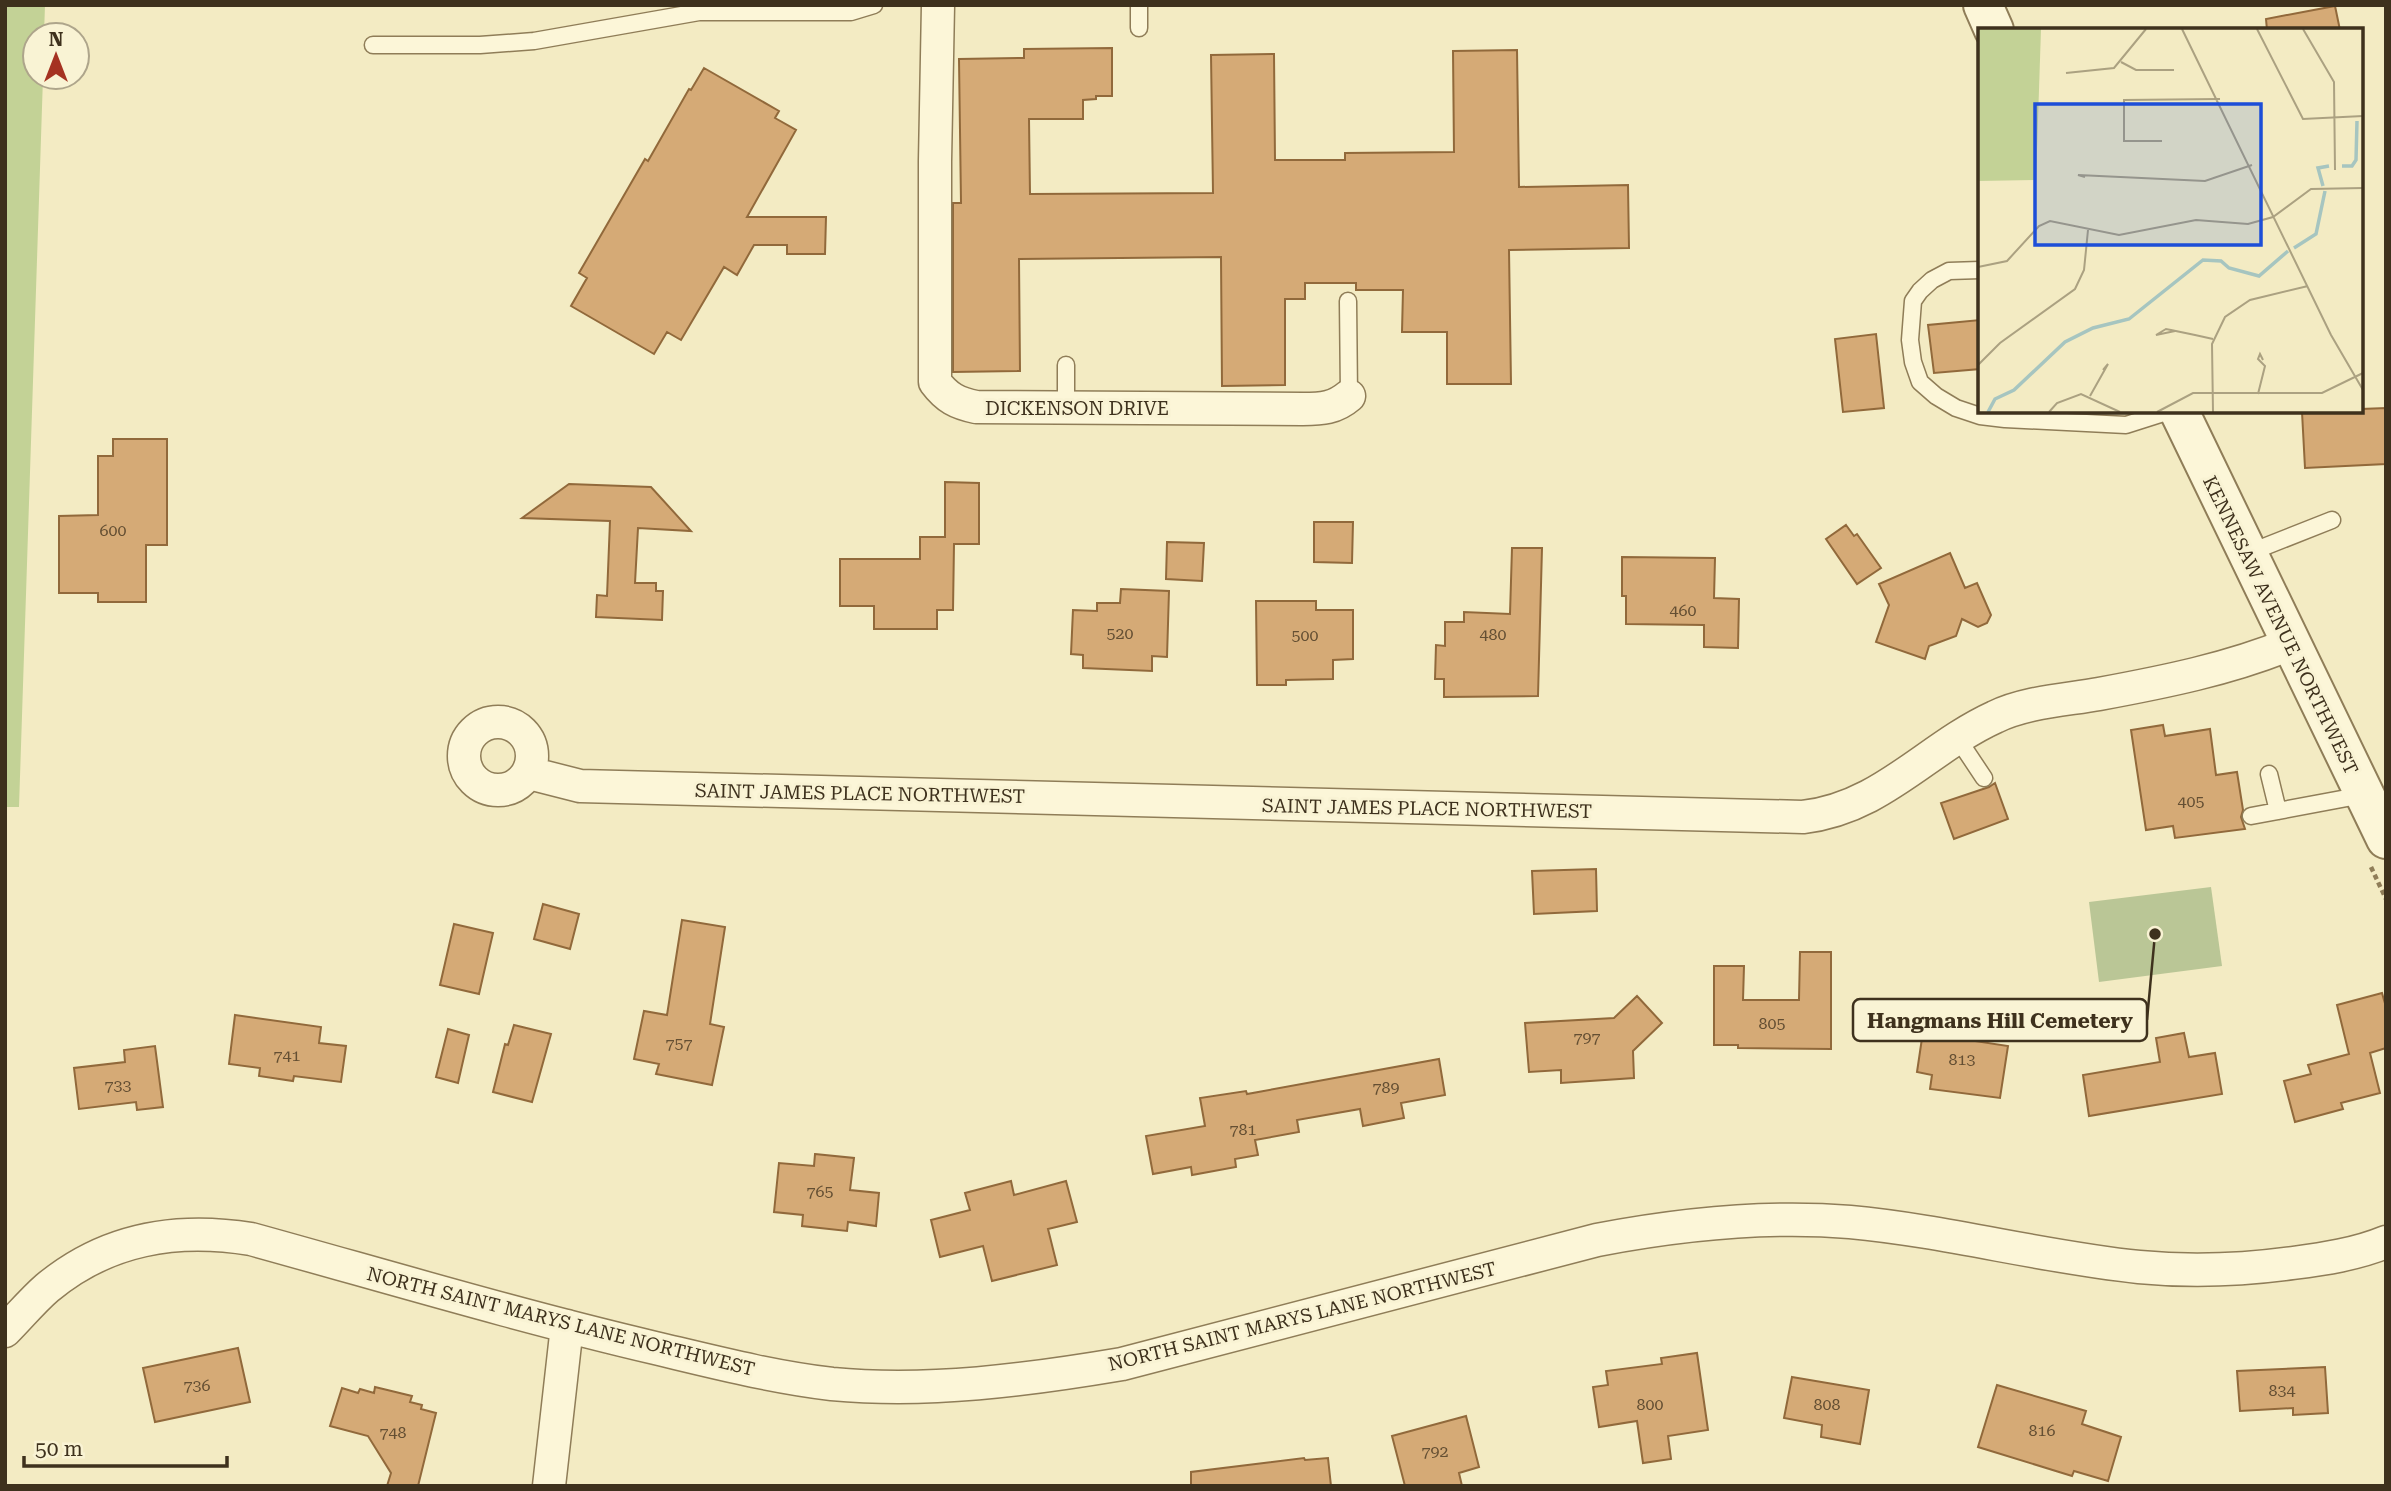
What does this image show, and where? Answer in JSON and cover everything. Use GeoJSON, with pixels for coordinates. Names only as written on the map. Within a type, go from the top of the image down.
{"type":"FeatureCollection","features":[{"type":"Feature","properties":{"kind":"street","name":"DICKENSON DRIVE"},"geometry":{"type":"LineString","coordinates":[[938,5],[935,382],[944,394],[955,402],[976,407],[1066,408],[1322,409],[1338,405],[1349,396]]}},
{"type":"Feature","properties":{"kind":"street"},"geometry":{"type":"LineString","coordinates":[[1983,5],[1993,28]]}},
{"type":"Feature","properties":{"kind":"street","name":"KENNESAW AVENUE NORTHWEST"},"geometry":{"type":"LineString","coordinates":[[2180,413],[2386,839]]}},
{"type":"Feature","properties":{"kind":"street","name":"SAINT JAMES PLACE NORTHWEST"},"geometry":{"type":"LineString","coordinates":[[529,773],[580,786],[1803,817],[1840,810],[1874,795],[1996,716],[2151,684],[2252,659],[2290,644]]}},
{"type":"Feature","properties":{"kind":"street","name":"NORTH SAINT MARYS LANE NORTHWEST"},"geometry":{"type":"LineString","coordinates":[[5,1331],[46,1289],[72,1269],[102,1254],[142,1240],[193,1233],[251,1239],[567,1326],[780,1377],[879,1386],[973,1384],[1046,1377],[1122,1364],[1597,1240],[1658,1228],[1705,1223],[1763,1219],[1851,1222],[2138,1267],[2188,1270],[2251,1268],[2320,1259],[2386,1242]]}},
{"type":"Feature","properties":{"kind":"street"},"geometry":{"type":"LineString","coordinates":[[549,1486],[567,1326]]}},
{"type":"Feature","properties":{"kind":"lane"},"geometry":{"type":"LineString","coordinates":[[373,45],[480,45],[534,41],[699,12],[850,12],[874,5]]}},
{"type":"Feature","properties":{"kind":"lane"},"geometry":{"type":"LineString","coordinates":[[1139,5],[1139,27]]}},
{"type":"Feature","properties":{"kind":"lane"},"geometry":{"type":"LineString","coordinates":[[1978,270],[1949,271],[1932,280],[1913,301],[1910,340],[1913,362],[1920,382],[1936,396],[1956,408],[1980,416],[2004,419],[2126,425],[2164,413]]}},
{"type":"Feature","properties":{"kind":"lane"},"geometry":{"type":"LineString","coordinates":[[1348,301],[1349,396]]}},
{"type":"Feature","properties":{"kind":"lane"},"geometry":{"type":"LineString","coordinates":[[1066,365],[1066,408]]}},
{"type":"Feature","properties":{"kind":"lane"},"geometry":{"type":"LineString","coordinates":[[2246,554],[2332,520]]}},
{"type":"Feature","properties":{"kind":"lane"},"geometry":{"type":"LineString","coordinates":[[1958,739],[1983,778]]}},
{"type":"Feature","properties":{"kind":"lane"},"geometry":{"type":"LineString","coordinates":[[2269,774],[2278,811]]}},
{"type":"Feature","properties":{"kind":"lane"},"geometry":{"type":"LineString","coordinates":[[2251,816],[2363,795]]}},
{"type":"Feature","properties":{"kind":"green space"},"geometry":{"type":"Polygon","coordinates":[[[5,5],[45,5],[44,21],[21,21],[21,91],[43,91],[19,807],[5,807],[5,5]]]}},
{"type":"Feature","properties":{"kind":"green space"},"geometry":{"type":"Polygon","coordinates":[[[2211,887],[2222,966],[2099,982],[2089,902],[2211,887]]]}},
{"type":"Feature","properties":{"kind":"building"},"geometry":{"type":"Polygon","coordinates":[[[2335,6],[2340,28],[2267,28],[2266,19],[2335,6]]]}},
{"type":"Feature","properties":{"kind":"building"},"geometry":{"type":"Polygon","coordinates":[[[1112,48],[1112,96],[1096,96],[1096,99],[1083,100],[1083,119],[1029,119],[1030,194],[1213,193],[1211,55],[1274,54],[1275,160],[1345,160],[1345,153],[1454,152],[1453,51],[1517,50],[1519,187],[1628,185],[1629,248],[1509,250],[1511,384],[1447,384],[1447,332],[1402,332],[1403,290],[1356,290],[1356,283],[1305,283],[1305,299],[1285,299],[1285,385],[1222,386],[1221,257],[1019,259],[1020,371],[953,372],[953,203],[961,203],[959,59],[1024,58],[1024,49],[1112,48]]]}},
{"type":"Feature","properties":{"kind":"building"},"geometry":{"type":"Polygon","coordinates":[[[704,68],[779,111],[775,118],[796,130],[747,217],[826,217],[825,254],[787,254],[787,245],[754,245],[737,275],[724,267],[681,340],[667,332],[654,354],[571,306],[587,278],[579,273],[645,159],[648,161],[704,68]]]}},
{"type":"Feature","properties":{"kind":"building"},"geometry":{"type":"Polygon","coordinates":[[[1978,320],[1978,369],[1934,373],[1928,325],[1978,320]]]}},
{"type":"Feature","properties":{"kind":"building"},"geometry":{"type":"Polygon","coordinates":[[[1876,334],[1884,408],[1843,412],[1835,339],[1876,334]]]}},
{"type":"Feature","properties":{"kind":"building"},"geometry":{"type":"Polygon","coordinates":[[[2386,408],[2386,464],[2305,468],[2302,413],[2363,413],[2363,409],[2386,408]]]}},
{"type":"Feature","properties":{"kind":"building"},"geometry":{"type":"Polygon","coordinates":[[[113,439],[167,439],[167,545],[146,545],[146,602],[98,602],[98,593],[59,593],[59,516],[98,515],[98,456],[113,456],[113,439]]]}},
{"type":"Feature","properties":{"kind":"building"},"geometry":{"type":"Polygon","coordinates":[[[945,482],[979,483],[979,544],[954,544],[953,610],[937,610],[937,629],[874,629],[874,606],[840,606],[840,559],[920,559],[920,537],[945,537],[945,482]]]}},
{"type":"Feature","properties":{"kind":"building"},"geometry":{"type":"Polygon","coordinates":[[[569,484],[651,487],[691,531],[638,528],[635,583],[656,583],[656,591],[663,591],[662,620],[596,617],[597,595],[607,596],[610,521],[522,518],[569,484]]]}},
{"type":"Feature","properties":{"kind":"building"},"geometry":{"type":"Polygon","coordinates":[[[1314,522],[1353,522],[1352,563],[1314,562],[1314,522]]]}},
{"type":"Feature","properties":{"kind":"building"},"geometry":{"type":"Polygon","coordinates":[[[1846,525],[1854,536],[1857,534],[1881,568],[1857,584],[1826,539],[1846,525]]]}},
{"type":"Feature","properties":{"kind":"building"},"geometry":{"type":"Polygon","coordinates":[[[1167,542],[1204,543],[1202,581],[1166,579],[1167,542]]]}},
{"type":"Feature","properties":{"kind":"building"},"geometry":{"type":"Polygon","coordinates":[[[1512,548],[1542,548],[1538,696],[1444,697],[1444,679],[1435,679],[1436,645],[1445,646],[1445,622],[1464,622],[1464,612],[1510,614],[1512,548]]]}},
{"type":"Feature","properties":{"kind":"building"},"geometry":{"type":"Polygon","coordinates":[[[1950,553],[1965,588],[1977,583],[1991,615],[1987,623],[1978,627],[1962,619],[1956,636],[1929,646],[1925,659],[1876,642],[1889,605],[1879,584],[1950,553]]]}},
{"type":"Feature","properties":{"kind":"building"},"geometry":{"type":"Polygon","coordinates":[[[1622,557],[1715,558],[1714,598],[1739,599],[1738,648],[1704,647],[1704,625],[1626,624],[1626,596],[1622,596],[1622,557]]]}},
{"type":"Feature","properties":{"kind":"building"},"geometry":{"type":"Polygon","coordinates":[[[1121,589],[1169,591],[1167,657],[1152,656],[1152,671],[1083,668],[1083,655],[1071,654],[1073,610],[1097,611],[1097,603],[1120,603],[1121,589]]]}},
{"type":"Feature","properties":{"kind":"building"},"geometry":{"type":"Polygon","coordinates":[[[1256,601],[1316,601],[1316,610],[1353,610],[1353,659],[1333,660],[1333,679],[1286,680],[1286,685],[1257,685],[1256,601]]]}},
{"type":"Feature","properties":{"kind":"building"},"geometry":{"type":"Polygon","coordinates":[[[2163,725],[2165,736],[2210,729],[2216,775],[2237,772],[2243,810],[2241,817],[2245,829],[2175,838],[2173,826],[2146,830],[2131,730],[2163,725]]]}},
{"type":"Feature","properties":{"kind":"building"},"geometry":{"type":"Polygon","coordinates":[[[1995,783],[2008,819],[1954,839],[1941,803],[1995,783]]]}},
{"type":"Feature","properties":{"kind":"building"},"geometry":{"type":"Polygon","coordinates":[[[1596,869],[1597,911],[1534,914],[1532,871],[1596,869]]]}},
{"type":"Feature","properties":{"kind":"building"},"geometry":{"type":"Polygon","coordinates":[[[543,904],[579,914],[570,949],[534,939],[543,904]]]}},
{"type":"Feature","properties":{"kind":"building"},"geometry":{"type":"Polygon","coordinates":[[[682,920],[725,927],[710,1024],[724,1027],[712,1085],[656,1074],[659,1064],[634,1059],[644,1011],[667,1015],[682,920]]]}},
{"type":"Feature","properties":{"kind":"building"},"geometry":{"type":"Polygon","coordinates":[[[454,924],[493,933],[479,994],[440,985],[454,924]]]}},
{"type":"Feature","properties":{"kind":"building"},"geometry":{"type":"Polygon","coordinates":[[[1800,952],[1831,952],[1831,1049],[1738,1048],[1738,1045],[1714,1045],[1714,966],[1744,966],[1743,1000],[1799,1000],[1800,952]]]}},
{"type":"Feature","properties":{"kind":"building"},"geometry":{"type":"Polygon","coordinates":[[[2382,993],[2386,1007],[2386,1048],[2370,1053],[2380,1093],[2341,1103],[2343,1109],[2295,1122],[2284,1081],[2311,1074],[2308,1065],[2349,1054],[2337,1005],[2382,993]]]}},
{"type":"Feature","properties":{"kind":"building"},"geometry":{"type":"Polygon","coordinates":[[[1637,996],[1662,1023],[1633,1051],[1634,1078],[1561,1083],[1561,1070],[1529,1072],[1525,1023],[1614,1018],[1637,996]]]}},
{"type":"Feature","properties":{"kind":"building"},"geometry":{"type":"Polygon","coordinates":[[[235,1015],[321,1027],[319,1043],[346,1046],[341,1082],[294,1076],[293,1081],[259,1076],[260,1068],[229,1064],[235,1015]]]}},
{"type":"Feature","properties":{"kind":"building"},"geometry":{"type":"Polygon","coordinates":[[[1925,1018],[1957,1023],[1955,1038],[2008,1046],[2000,1098],[1930,1089],[1932,1075],[1917,1072],[1925,1018]]]}},
{"type":"Feature","properties":{"kind":"building"},"geometry":{"type":"Polygon","coordinates":[[[514,1025],[551,1034],[532,1102],[493,1092],[505,1044],[508,1045],[514,1025]]]}},
{"type":"Feature","properties":{"kind":"building"},"geometry":{"type":"Polygon","coordinates":[[[448,1029],[469,1035],[458,1083],[436,1077],[448,1029]]]}},
{"type":"Feature","properties":{"kind":"building"},"geometry":{"type":"Polygon","coordinates":[[[2184,1033],[2189,1057],[2215,1053],[2222,1094],[2089,1116],[2083,1075],[2160,1062],[2156,1038],[2184,1033]]]}},
{"type":"Feature","properties":{"kind":"building"},"geometry":{"type":"Polygon","coordinates":[[[155,1046],[163,1107],[137,1110],[136,1102],[79,1109],[74,1068],[125,1062],[124,1050],[155,1046]]]}},
{"type":"Feature","properties":{"kind":"building"},"geometry":{"type":"Polygon","coordinates":[[[1439,1059],[1445,1095],[1401,1103],[1404,1118],[1363,1126],[1360,1109],[1297,1120],[1299,1132],[1255,1140],[1258,1155],[1235,1159],[1236,1167],[1192,1175],[1191,1167],[1153,1174],[1146,1136],[1205,1126],[1200,1098],[1246,1091],[1247,1094],[1439,1059]]]}},
{"type":"Feature","properties":{"kind":"building"},"geometry":{"type":"Polygon","coordinates":[[[815,1154],[854,1158],[850,1190],[879,1193],[876,1226],[848,1222],[847,1231],[802,1226],[803,1215],[774,1212],[779,1163],[814,1166],[815,1154]]]}},
{"type":"Feature","properties":{"kind":"building"},"geometry":{"type":"Polygon","coordinates":[[[1011,1181],[1014,1195],[1066,1181],[1077,1222],[1048,1229],[1057,1265],[992,1281],[983,1246],[940,1257],[931,1220],[970,1210],[965,1193],[1011,1181]]]}},
{"type":"Feature","properties":{"kind":"building"},"geometry":{"type":"Polygon","coordinates":[[[238,1348],[250,1402],[155,1422],[143,1368],[238,1348]]]}},
{"type":"Feature","properties":{"kind":"building"},"geometry":{"type":"Polygon","coordinates":[[[1697,1353],[1708,1430],[1668,1436],[1671,1459],[1643,1463],[1637,1421],[1599,1427],[1593,1387],[1608,1385],[1606,1371],[1662,1364],[1661,1358],[1697,1353]]]}},
{"type":"Feature","properties":{"kind":"building"},"geometry":{"type":"Polygon","coordinates":[[[2325,1367],[2328,1413],[2293,1415],[2293,1408],[2240,1411],[2237,1371],[2325,1367]]]}},
{"type":"Feature","properties":{"kind":"building"},"geometry":{"type":"Polygon","coordinates":[[[1792,1377],[1869,1390],[1860,1444],[1821,1437],[1822,1425],[1784,1418],[1792,1377]]]}},
{"type":"Feature","properties":{"kind":"building"},"geometry":{"type":"Polygon","coordinates":[[[1997,1385],[2086,1411],[2082,1424],[2121,1437],[2108,1481],[2074,1471],[2072,1476],[1978,1447],[1997,1385]]]}},
{"type":"Feature","properties":{"kind":"building"},"geometry":{"type":"Polygon","coordinates":[[[375,1387],[412,1396],[410,1402],[422,1405],[421,1409],[436,1413],[418,1486],[387,1486],[391,1473],[368,1436],[330,1426],[342,1388],[358,1393],[360,1389],[374,1393],[375,1387]]]}},
{"type":"Feature","properties":{"kind":"building"},"geometry":{"type":"Polygon","coordinates":[[[1466,1416],[1479,1467],[1459,1473],[1462,1486],[1405,1486],[1392,1436],[1466,1416]]]}},
{"type":"Feature","properties":{"kind":"building"},"geometry":{"type":"Polygon","coordinates":[[[1304,1458],[1328,1458],[1331,1486],[1191,1486],[1191,1472],[1304,1458]]]}},
{"type":"Feature","properties":{"kind":"place","name":"Hangmans Hill Cemetery"},"geometry":{"type":"Point","coordinates":[2155,934]}}]}
